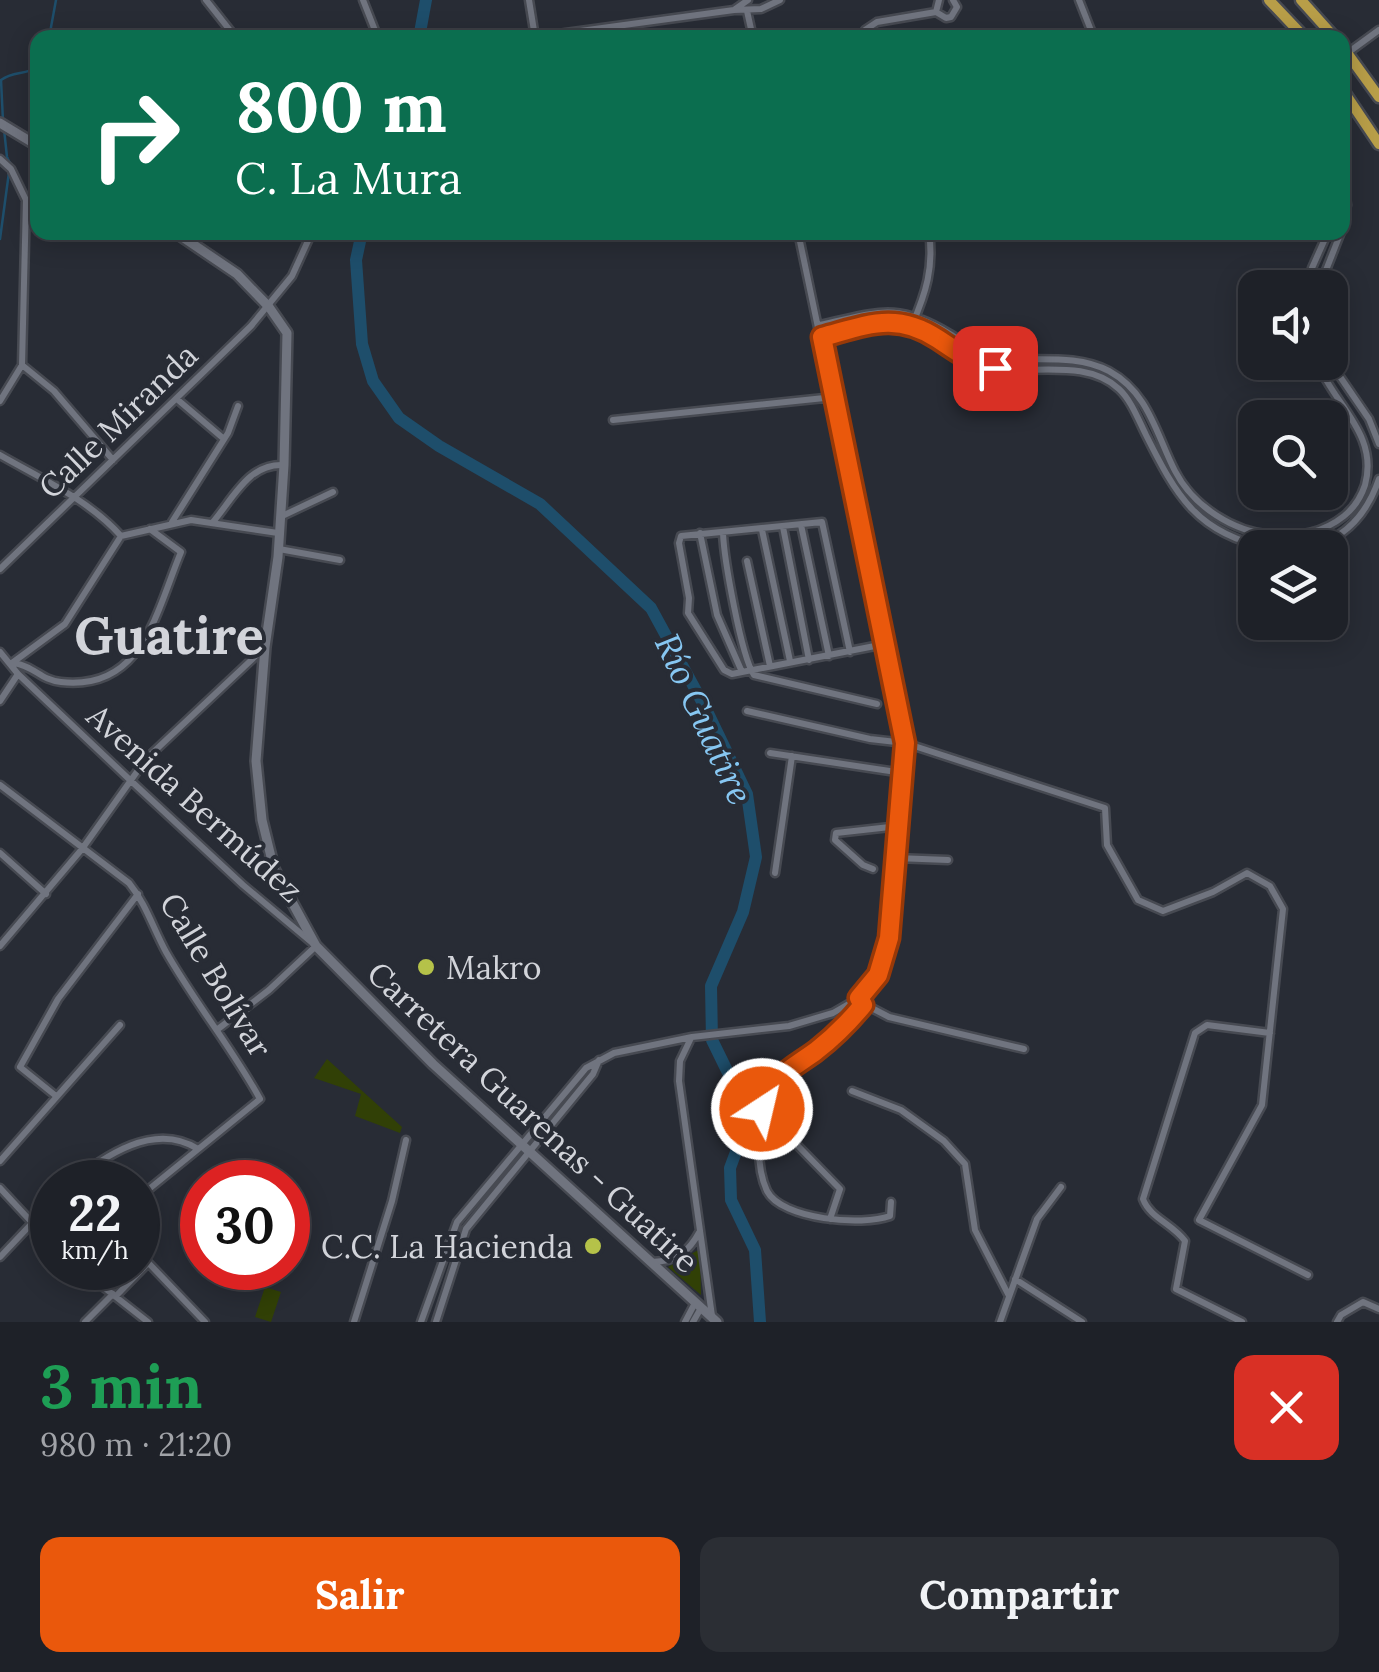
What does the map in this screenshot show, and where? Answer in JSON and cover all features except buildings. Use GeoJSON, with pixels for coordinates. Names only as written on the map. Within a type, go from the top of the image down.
{"type":"FeatureCollection","features":[{"type":"Feature","properties":{"kind":"highway"},"geometry":{"type":"LineString","coordinates":[[1269,0],[1298,30]]}},
{"type":"Feature","properties":{"kind":"highway"},"geometry":{"type":"LineString","coordinates":[[1301,0],[1328,30]]}},
{"type":"Feature","properties":{"kind":"highway"},"geometry":{"type":"LineString","coordinates":[[1350,59],[1379,98]]}},
{"type":"Feature","properties":{"kind":"highway"},"geometry":{"type":"LineString","coordinates":[[1350,101],[1379,144]]}},
{"type":"Feature","properties":{"kind":"main road"},"geometry":{"type":"LineString","coordinates":[[4,126],[30,141]]}},
{"type":"Feature","properties":{"kind":"main road"},"geometry":{"type":"LineString","coordinates":[[189,240],[237,274],[268,307]]}},
{"type":"Feature","properties":{"kind":"main road","name":"Carretera Guarenas - Guatire"},"geometry":{"type":"LineString","coordinates":[[268,307],[287,333],[278,549],[256,761],[262,820],[274,869],[316,946],[433,1064],[715,1320]]}},
{"type":"Feature","properties":{"kind":"street"},"geometry":{"type":"LineString","coordinates":[[206,0],[230,30]]}},
{"type":"Feature","properties":{"kind":"street"},"geometry":{"type":"LineString","coordinates":[[363,0],[375,30]]}},
{"type":"Feature","properties":{"kind":"street"},"geometry":{"type":"LineString","coordinates":[[529,0],[531,30]]}},
{"type":"Feature","properties":{"kind":"street"},"geometry":{"type":"LineString","coordinates":[[734,10],[746,0]]}},
{"type":"Feature","properties":{"kind":"street"},"geometry":{"type":"LineString","coordinates":[[746,0],[751,30]]}},
{"type":"Feature","properties":{"kind":"street"},"geometry":{"type":"LineString","coordinates":[[584,30],[734,10],[747,12],[780,0]]}},
{"type":"Feature","properties":{"kind":"street"},"geometry":{"type":"LineString","coordinates":[[936,12],[940,0]]}},
{"type":"Feature","properties":{"kind":"street"},"geometry":{"type":"LineString","coordinates":[[865,30],[877,22],[936,12],[951,17],[956,7],[952,0]]}},
{"type":"Feature","properties":{"kind":"street"},"geometry":{"type":"LineString","coordinates":[[1079,0],[1091,30]]}},
{"type":"Feature","properties":{"kind":"street"},"geometry":{"type":"LineString","coordinates":[[1350,49],[1379,30]]}},
{"type":"Feature","properties":{"kind":"street"},"geometry":{"type":"LineString","coordinates":[[0,159],[11,169],[26,200],[22,365],[0,401]]}},
{"type":"Feature","properties":{"kind":"street","name":"Calle Miranda"},"geometry":{"type":"LineString","coordinates":[[0,569],[178,400],[268,307],[292,276],[308,240]]}},
{"type":"Feature","properties":{"kind":"street"},"geometry":{"type":"LineString","coordinates":[[800,240],[905,743],[889,938],[878,975],[840,1030],[774,1082],[764,1096],[758,1154],[766,1190],[782,1204],[853,1222],[886,1218],[892,1202]]}},
{"type":"Feature","properties":{"kind":"street"},"geometry":{"type":"LineString","coordinates":[[912,325],[932,268],[930,240]]}},
{"type":"Feature","properties":{"kind":"street"},"geometry":{"type":"LineString","coordinates":[[1312,270],[1324,240]]}},
{"type":"Feature","properties":{"kind":"street"},"geometry":{"type":"LineString","coordinates":[[1326,270],[1338,240]]}},
{"type":"Feature","properties":{"kind":"street"},"geometry":{"type":"LineString","coordinates":[[819,325],[870,313],[899,312],[916,316],[988,356],[1060,360],[1106,370],[1136,392],[1175,472],[1197,500],[1230,524],[1264,535],[1298,536],[1326,528],[1348,513],[1363,490],[1368,473],[1366,444],[1328,380]]}},
{"type":"Feature","properties":{"kind":"street"},"geometry":{"type":"LineString","coordinates":[[822,337],[876,323],[912,325],[986,367],[1080,372],[1110,382],[1134,410],[1184,503],[1219,531],[1238,537]]}},
{"type":"Feature","properties":{"kind":"street"},"geometry":{"type":"LineString","coordinates":[[22,365],[54,391],[113,460]]}},
{"type":"Feature","properties":{"kind":"street"},"geometry":{"type":"LineString","coordinates":[[1342,380],[1369,420],[1379,444]]}},
{"type":"Feature","properties":{"kind":"street"},"geometry":{"type":"LineString","coordinates":[[613,420],[834,398]]}},
{"type":"Feature","properties":{"kind":"street"},"geometry":{"type":"LineString","coordinates":[[178,400],[224,439]]}},
{"type":"Feature","properties":{"kind":"street"},"geometry":{"type":"LineString","coordinates":[[172,523],[224,439],[238,406]]}},
{"type":"Feature","properties":{"kind":"street"},"geometry":{"type":"LineString","coordinates":[[0,455],[73,497],[121,536]]}},
{"type":"Feature","properties":{"kind":"street"},"geometry":{"type":"LineString","coordinates":[[212,523],[255,471],[269,464],[284,465]]}},
{"type":"Feature","properties":{"kind":"street"},"geometry":{"type":"LineString","coordinates":[[1346,530],[1374,495],[1379,480]]}},
{"type":"Feature","properties":{"kind":"street"},"geometry":{"type":"LineString","coordinates":[[279,517],[333,492]]}},
{"type":"Feature","properties":{"kind":"street"},"geometry":{"type":"LineString","coordinates":[[12,663],[65,624],[121,536],[190,520],[278,533]]}},
{"type":"Feature","properties":{"kind":"street"},"geometry":{"type":"LineString","coordinates":[[850,652],[822,522],[681,536],[678,542],[689,598],[688,613],[719,666],[732,674],[790,661],[809,660],[850,652],[886,644]]}},
{"type":"Feature","properties":{"kind":"street"},"geometry":{"type":"LineString","coordinates":[[801,525],[829,656]]}},
{"type":"Feature","properties":{"kind":"street"},"geometry":{"type":"LineString","coordinates":[[783,527],[809,660]]}},
{"type":"Feature","properties":{"kind":"street"},"geometry":{"type":"LineString","coordinates":[[12,663],[31,666],[50,681],[71,683],[108,677],[125,668],[140,651],[181,552],[150,529]]}},
{"type":"Feature","properties":{"kind":"street"},"geometry":{"type":"LineString","coordinates":[[762,530],[790,661]]}},
{"type":"Feature","properties":{"kind":"street"},"geometry":{"type":"LineString","coordinates":[[722,532],[746,671]]}},
{"type":"Feature","properties":{"kind":"street"},"geometry":{"type":"LineString","coordinates":[[700,533],[717,615],[746,671],[762,679],[877,704]]}},
{"type":"Feature","properties":{"kind":"street"},"geometry":{"type":"LineString","coordinates":[[278,549],[340,560]]}},
{"type":"Feature","properties":{"kind":"street"},"geometry":{"type":"LineString","coordinates":[[747,561],[770,666]]}},
{"type":"Feature","properties":{"kind":"street"},"geometry":{"type":"LineString","coordinates":[[0,946],[82,849],[146,759],[265,648]]}},
{"type":"Feature","properties":{"kind":"street","name":"Avenida Bermúdez"},"geometry":{"type":"LineString","coordinates":[[0,652],[18,674],[242,885],[316,946]]}},
{"type":"Feature","properties":{"kind":"street"},"geometry":{"type":"LineString","coordinates":[[0,701],[18,674]]}},
{"type":"Feature","properties":{"kind":"street"},"geometry":{"type":"LineString","coordinates":[[747,711],[870,739],[905,743],[1105,808],[1106,845],[1138,900],[1163,911],[1213,892],[1248,873],[1270,886],[1282,909],[1262,1105],[1198,1220],[1308,1274]]}},
{"type":"Feature","properties":{"kind":"street"},"geometry":{"type":"LineString","coordinates":[[770,753],[903,773]]}},
{"type":"Feature","properties":{"kind":"street"},"geometry":{"type":"LineString","coordinates":[[775,873],[792,756]]}},
{"type":"Feature","properties":{"kind":"street","name":"Calle Bolívar"},"geometry":{"type":"LineString","coordinates":[[0,786],[129,883],[166,952],[260,1099],[160,1180]]}},
{"type":"Feature","properties":{"kind":"street"},"geometry":{"type":"LineString","coordinates":[[873,869],[835,840],[836,833],[899,826]]}},
{"type":"Feature","properties":{"kind":"street"},"geometry":{"type":"LineString","coordinates":[[0,853],[46,894]]}},
{"type":"Feature","properties":{"kind":"street"},"geometry":{"type":"LineString","coordinates":[[896,858],[948,860]]}},
{"type":"Feature","properties":{"kind":"street"},"geometry":{"type":"LineString","coordinates":[[56,1096],[20,1067],[58,999],[138,894]]}},
{"type":"Feature","properties":{"kind":"street"},"geometry":{"type":"LineString","coordinates":[[220,1031],[316,946]]}},
{"type":"Feature","properties":{"kind":"street"},"geometry":{"type":"LineString","coordinates":[[436,1322],[466,1229],[586,1068],[614,1053],[692,1037],[814,1021],[861,1001]]}},
{"type":"Feature","properties":{"kind":"street"},"geometry":{"type":"LineString","coordinates":[[861,1001],[889,1017],[1024,1049]]}},
{"type":"Feature","properties":{"kind":"street"},"geometry":{"type":"LineString","coordinates":[[1242,1322],[1176,1290],[1185,1241],[1177,1230],[1147,1210],[1143,1199],[1195,1033],[1207,1025],[1270,1033]]}},
{"type":"Feature","properties":{"kind":"street"},"geometry":{"type":"LineString","coordinates":[[0,1160],[120,1026]]}},
{"type":"Feature","properties":{"kind":"street"},"geometry":{"type":"LineString","coordinates":[[692,1037],[680,1060],[679,1081],[715,1320]]}},
{"type":"Feature","properties":{"kind":"street"},"geometry":{"type":"LineString","coordinates":[[852,1091],[901,1110],[944,1141],[965,1164],[975,1230],[1009,1296]]}},
{"type":"Feature","properties":{"kind":"street"},"geometry":{"type":"LineString","coordinates":[[762,1109],[840,1189],[830,1219]]}},
{"type":"Feature","properties":{"kind":"street"},"geometry":{"type":"LineString","coordinates":[[107,1160],[136,1142],[153,1138],[181,1141],[198,1149]]}},
{"type":"Feature","properties":{"kind":"street"},"geometry":{"type":"LineString","coordinates":[[354,1322],[393,1198],[406,1140]]}},
{"type":"Feature","properties":{"kind":"street"},"geometry":{"type":"LineString","coordinates":[[421,1322],[457,1222],[525,1148]]}},
{"type":"Feature","properties":{"kind":"street"},"geometry":{"type":"LineString","coordinates":[[1000,1322],[1037,1219],[1061,1186]]}},
{"type":"Feature","properties":{"kind":"street"},"geometry":{"type":"LineString","coordinates":[[0,1188],[30,1218]]}},
{"type":"Feature","properties":{"kind":"street"},"geometry":{"type":"LineString","coordinates":[[0,1257],[30,1226]]}},
{"type":"Feature","properties":{"kind":"street"},"geometry":{"type":"LineString","coordinates":[[651,1262],[679,1257],[692,1246],[701,1230]]}},
{"type":"Feature","properties":{"kind":"street"},"geometry":{"type":"LineString","coordinates":[[160,1275],[205,1322]]}},
{"type":"Feature","properties":{"kind":"street"},"geometry":{"type":"LineString","coordinates":[[1016,1279],[1082,1322]]}},
{"type":"Feature","properties":{"kind":"street"},"geometry":{"type":"LineString","coordinates":[[108,1290],[148,1322]]}},
{"type":"Feature","properties":{"kind":"street"},"geometry":{"type":"LineString","coordinates":[[85,1322],[119,1290]]}},
{"type":"Feature","properties":{"kind":"street"},"geometry":{"type":"LineString","coordinates":[[1337,1322],[1341,1314],[1363,1302],[1379,1309]]}},
{"type":"Feature","properties":{"kind":"street"},"geometry":{"type":"LineString","coordinates":[[685,1322],[698,1306]]}},
{"type":"Feature","properties":{"kind":"street"},"geometry":{"type":"LineString","coordinates":[[693,1322],[698,1306]]}},
{"type":"Feature","properties":{"kind":"green space"},"geometry":{"type":"Polygon","coordinates":[[[327,1059],[402,1127],[400,1133],[355,1116],[361,1094],[314,1078],[327,1059]]]}},
{"type":"Feature","properties":{"kind":"green space"},"geometry":{"type":"Polygon","coordinates":[[[700,1249],[701,1295],[668,1267],[700,1249]]]}},
{"type":"Feature","properties":{"kind":"green space"},"geometry":{"type":"Polygon","coordinates":[[[264,1290],[281,1292],[271,1322],[255,1317],[264,1290]]]}},
{"type":"Feature","properties":{"kind":"waterway"},"geometry":{"type":"LineString","coordinates":[[50,30],[56,0]]}},
{"type":"Feature","properties":{"kind":"waterway","name":"Río Guatire"},"geometry":{"type":"LineString","coordinates":[[420,30],[426,0]]}},
{"type":"Feature","properties":{"kind":"waterway"},"geometry":{"type":"LineString","coordinates":[[3,121],[1,80],[30,70]]}},
{"type":"Feature","properties":{"kind":"waterway"},"geometry":{"type":"LineString","coordinates":[[4,129],[11,165]]}},
{"type":"Feature","properties":{"kind":"waterway"},"geometry":{"type":"LineString","coordinates":[[0,239],[9,172]]}},
{"type":"Feature","properties":{"kind":"waterway","name":"Río Guatire"},"geometry":{"type":"LineString","coordinates":[[360,240],[356,260],[362,344],[373,381],[399,418],[439,446],[540,504],[651,608],[747,794],[756,857],[743,912],[711,986],[712,1040],[736,1089],[743,1133],[730,1168],[731,1200],[755,1250],[760,1322]]}},
{"type":"Feature","properties":{"kind":"place","name":"Makro"},"geometry":{"type":"Point","coordinates":[426,967]}},
{"type":"Feature","properties":{"kind":"place","name":"C.C. La Hacienda"},"geometry":{"type":"Point","coordinates":[593,1246]}},
{"type":"Feature","properties":{"kind":"district","name":"Guatire"},"geometry":{"type":"Point","coordinates":[169,635]}},
{"type":"Feature","properties":{"kind":"route"},"geometry":{"type":"LineString","coordinates":[[762,1109],[764,1096],[774,1082],[840,1030],[863,1005],[859,998],[878,975],[889,938],[901,798],[905,743],[822,337],[876,323],[900,322],[927,332],[971,360],[995,368]]}}]}
